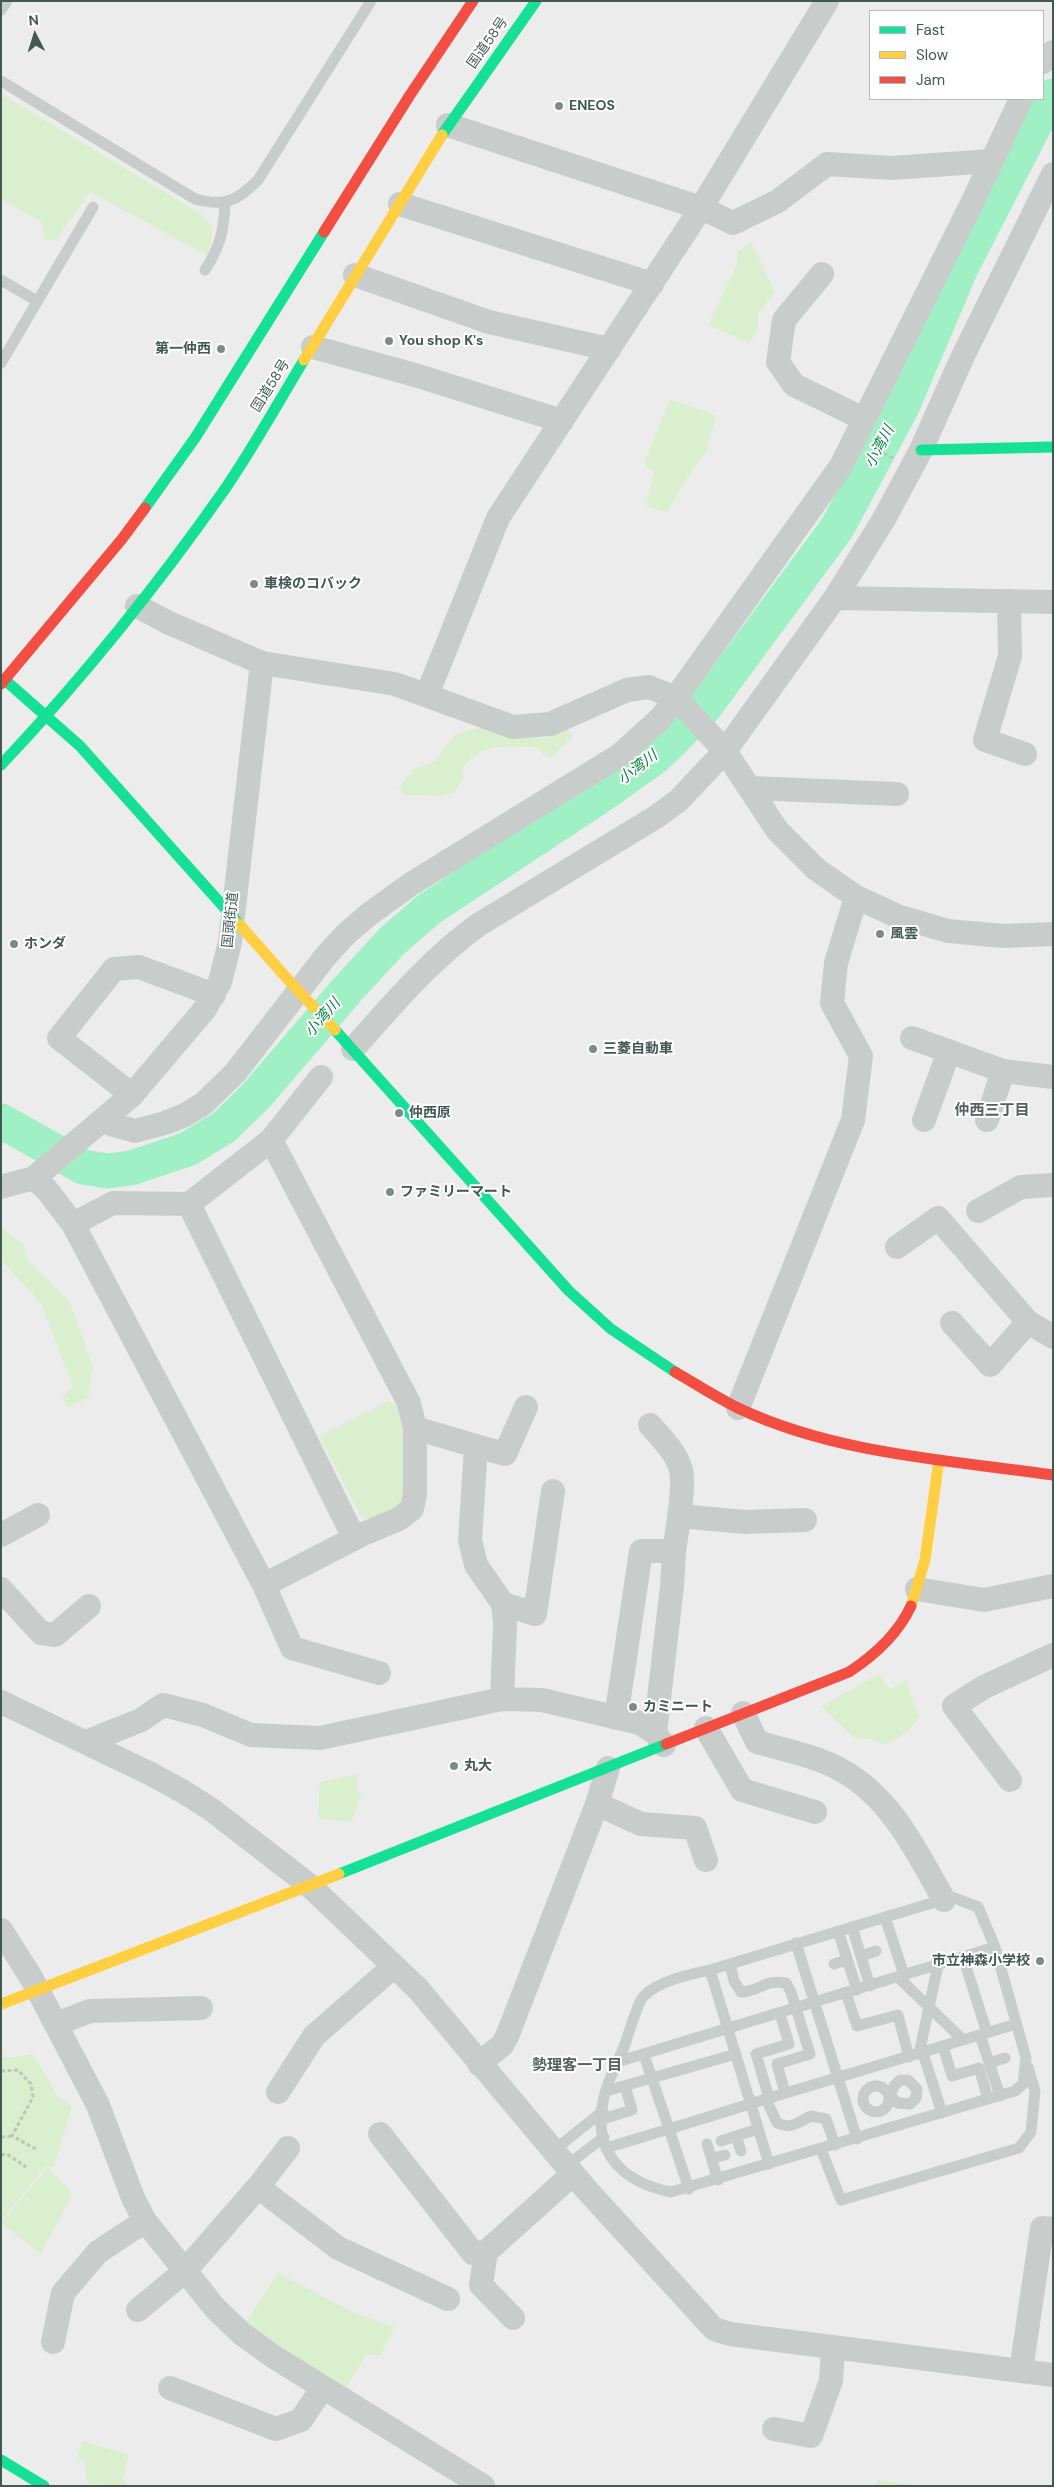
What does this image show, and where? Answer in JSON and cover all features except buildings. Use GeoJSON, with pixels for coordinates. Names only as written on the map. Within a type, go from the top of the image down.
{"type":"FeatureCollection","features":[{"type":"Feature","properties":{"kind":"main road"},"geometry":{"type":"LineString","coordinates":[[473,1],[410,95],[195,438],[122,540],[2,679],[47,716],[90,757],[570,1291],[611,1329],[656,1361],[738,1408],[800,1431],[858,1447],[1053,1475]]}},
{"type":"Feature","properties":{"kind":"main road","name":"国道58号"},"geometry":{"type":"LineString","coordinates":[[1,765],[47,716],[137,606],[226,488],[448,125],[536,1]]}},
{"type":"Feature","properties":{"kind":"main road"},"geometry":{"type":"LineString","coordinates":[[921,450],[1053,447]]}},
{"type":"Feature","properties":{"kind":"main road"},"geometry":{"type":"LineString","coordinates":[[1,2004],[310,1886],[608,1768],[660,1739],[706,1728],[849,1672],[870,1659],[909,1612],[917,1589],[928,1538],[939,1460]]}},
{"type":"Feature","properties":{"kind":"main road"},"geometry":{"type":"LineString","coordinates":[[1,2460],[44,2486]]}},
{"type":"Feature","properties":{"kind":"street"},"geometry":{"type":"LineString","coordinates":[[427,695],[498,518],[701,208],[827,1]]}},
{"type":"Feature","properties":{"kind":"street"},"geometry":{"type":"LineString","coordinates":[[1044,61],[1053,52]]}},
{"type":"Feature","properties":{"kind":"street"},"geometry":{"type":"LineString","coordinates":[[98,1126],[135,1131],[165,1123],[185,1115],[203,1104],[235,1073],[325,957],[345,935],[412,884],[620,755],[662,717],[841,466],[1020,100]]}},
{"type":"Feature","properties":{"kind":"street"},"geometry":{"type":"LineString","coordinates":[[448,125],[701,208],[733,222],[778,201],[827,164],[892,168],[991,161]]}},
{"type":"Feature","properties":{"kind":"street"},"geometry":{"type":"LineString","coordinates":[[353,1049],[406,989],[457,940],[478,925],[656,817],[691,788],[725,751],[835,598],[884,520],[921,450],[962,358],[1053,174]]}},
{"type":"Feature","properties":{"kind":"street"},"geometry":{"type":"LineString","coordinates":[[400,204],[652,284]]}},
{"type":"Feature","properties":{"kind":"street"},"geometry":{"type":"LineString","coordinates":[[822,274],[784,320],[778,362],[794,385],[864,419]]}},
{"type":"Feature","properties":{"kind":"street"},"geometry":{"type":"LineString","coordinates":[[355,275],[489,322],[609,349]]}},
{"type":"Feature","properties":{"kind":"street"},"geometry":{"type":"LineString","coordinates":[[313,347],[415,374],[562,421]]}},
{"type":"Feature","properties":{"kind":"street"},"geometry":{"type":"LineString","coordinates":[[835,598],[1053,602]]}},
{"type":"Feature","properties":{"kind":"street"},"geometry":{"type":"LineString","coordinates":[[1009,601],[1010,656],[985,740],[1025,754]]}},
{"type":"Feature","properties":{"kind":"street"},"geometry":{"type":"LineString","coordinates":[[137,606],[167,622],[262,663],[395,684],[492,721],[513,727],[533,727],[550,724],[638,687],[649,687],[676,698],[725,751],[777,830],[816,869],[856,897],[897,916],[948,931],[1003,936],[1053,934]]}},
{"type":"Feature","properties":{"kind":"street","name":"国頭街道"},"geometry":{"type":"LineString","coordinates":[[39,1173],[98,1126],[132,1095],[187,1033],[214,996],[224,969],[233,917],[262,663]]}},
{"type":"Feature","properties":{"kind":"street"},"geometry":{"type":"LineString","coordinates":[[750,788],[896,794]]}},
{"type":"Feature","properties":{"kind":"street"},"geometry":{"type":"LineString","coordinates":[[738,1408],[853,1120],[861,1056],[832,1003],[836,963],[856,897]]}},
{"type":"Feature","properties":{"kind":"street"},"geometry":{"type":"LineString","coordinates":[[132,1095],[59,1038],[114,969],[138,967],[214,996]]}},
{"type":"Feature","properties":{"kind":"street"},"geometry":{"type":"LineString","coordinates":[[912,1038],[1003,1071],[1053,1077]]}},
{"type":"Feature","properties":{"kind":"street"},"geometry":{"type":"LineString","coordinates":[[924,1120],[949,1052]]}},
{"type":"Feature","properties":{"kind":"street"},"geometry":{"type":"LineString","coordinates":[[987,1120],[1003,1071]]}},
{"type":"Feature","properties":{"kind":"street"},"geometry":{"type":"LineString","coordinates":[[73,1224],[113,1203],[189,1204],[271,1140],[321,1077]]}},
{"type":"Feature","properties":{"kind":"street"},"geometry":{"type":"LineString","coordinates":[[264,1585],[354,1538],[399,1520],[412,1509],[415,1494],[415,1428],[409,1403],[271,1140]]}},
{"type":"Feature","properties":{"kind":"street"},"geometry":{"type":"LineString","coordinates":[[1,1187],[39,1173],[47,1190],[73,1224],[264,1585],[292,1648],[380,1673]]}},
{"type":"Feature","properties":{"kind":"street"},"geometry":{"type":"LineString","coordinates":[[978,1211],[1021,1187],[1053,1185]]}},
{"type":"Feature","properties":{"kind":"street"},"geometry":{"type":"LineString","coordinates":[[189,1204],[354,1538]]}},
{"type":"Feature","properties":{"kind":"street"},"geometry":{"type":"LineString","coordinates":[[897,1247],[938,1218],[1028,1322],[1053,1337]]}},
{"type":"Feature","properties":{"kind":"street"},"geometry":{"type":"LineString","coordinates":[[952,1323],[990,1365],[1028,1322]]}},
{"type":"Feature","properties":{"kind":"street"},"geometry":{"type":"LineString","coordinates":[[415,1428],[505,1454],[526,1407]]}},
{"type":"Feature","properties":{"kind":"street"},"geometry":{"type":"LineString","coordinates":[[650,1426],[670,1448],[681,1470],[680,1516],[674,1551],[660,1739]]}},
{"type":"Feature","properties":{"kind":"street"},"geometry":{"type":"LineString","coordinates":[[476,1446],[470,1540],[476,1565],[503,1604],[505,1624],[502,1699]]}},
{"type":"Feature","properties":{"kind":"street"},"geometry":{"type":"LineString","coordinates":[[503,1604],[535,1614],[553,1491]]}},
{"type":"Feature","properties":{"kind":"street"},"geometry":{"type":"LineString","coordinates":[[1,1535],[38,1515]]}},
{"type":"Feature","properties":{"kind":"street"},"geometry":{"type":"LineString","coordinates":[[680,1516],[745,1522],[805,1520]]}},
{"type":"Feature","properties":{"kind":"street"},"geometry":{"type":"LineString","coordinates":[[616,1718],[641,1551],[674,1551]]}},
{"type":"Feature","properties":{"kind":"street"},"geometry":{"type":"LineString","coordinates":[[917,1589],[984,1600],[1053,1586]]}},
{"type":"Feature","properties":{"kind":"street"},"geometry":{"type":"LineString","coordinates":[[1,1590],[41,1633],[55,1635],[88,1606]]}},
{"type":"Feature","properties":{"kind":"street"},"geometry":{"type":"LineString","coordinates":[[1010,1780],[954,1706],[984,1686],[1053,1656]]}},
{"type":"Feature","properties":{"kind":"street"},"geometry":{"type":"LineString","coordinates":[[86,1742],[141,1720],[164,1705],[203,1715],[251,1735],[320,1738],[502,1699],[542,1700],[640,1723],[660,1739]]}},
{"type":"Feature","properties":{"kind":"street"},"geometry":{"type":"LineString","coordinates":[[6,1708],[86,1742],[184,1792],[212,1810],[310,1886],[418,1989],[564,2164],[714,2329],[730,2334],[1053,2375]]}},
{"type":"Feature","properties":{"kind":"street"},"geometry":{"type":"LineString","coordinates":[[743,1713],[757,1742],[839,1769],[869,1788],[891,1812],[944,1900]]}},
{"type":"Feature","properties":{"kind":"street"},"geometry":{"type":"LineString","coordinates":[[706,1728],[742,1790],[815,1812]]}},
{"type":"Feature","properties":{"kind":"street"},"geometry":{"type":"LineString","coordinates":[[480,2064],[503,2044],[508,2034],[597,1804],[608,1768]]}},
{"type":"Feature","properties":{"kind":"street"},"geometry":{"type":"LineString","coordinates":[[597,1804],[641,1824],[695,1828],[706,1860]]}},
{"type":"Feature","properties":{"kind":"street"},"geometry":{"type":"LineString","coordinates":[[1,1930],[56,2024],[98,2105],[133,2198],[145,2221],[184,2272],[242,2334],[274,2357],[483,2486]]}},
{"type":"Feature","properties":{"kind":"street"},"geometry":{"type":"LineString","coordinates":[[278,2092],[314,2036],[393,1967]]}},
{"type":"Feature","properties":{"kind":"street"},"geometry":{"type":"LineString","coordinates":[[56,2024],[90,2011],[201,2008]]}},
{"type":"Feature","properties":{"kind":"street"},"geometry":{"type":"LineString","coordinates":[[380,2134],[473,2253],[486,2252]]}},
{"type":"Feature","properties":{"kind":"street"},"geometry":{"type":"LineString","coordinates":[[138,2310],[184,2272],[258,2187],[288,2148]]}},
{"type":"Feature","properties":{"kind":"street"},"geometry":{"type":"LineString","coordinates":[[513,2318],[481,2285],[486,2252],[564,2164]]}},
{"type":"Feature","properties":{"kind":"street"},"geometry":{"type":"LineString","coordinates":[[258,2187],[338,2248],[448,2299]]}},
{"type":"Feature","properties":{"kind":"street"},"geometry":{"type":"LineString","coordinates":[[53,2342],[63,2293],[98,2252],[145,2221]]}},
{"type":"Feature","properties":{"kind":"street"},"geometry":{"type":"LineString","coordinates":[[1021,2371],[1042,2228],[1053,2229]]}},
{"type":"Feature","properties":{"kind":"street"},"geometry":{"type":"LineString","coordinates":[[774,2429],[811,2436],[831,2381],[833,2347]]}},
{"type":"Feature","properties":{"kind":"street"},"geometry":{"type":"LineString","coordinates":[[170,2388],[276,2429],[301,2420],[323,2387]]}},
{"type":"Feature","properties":{"kind":"lane"},"geometry":{"type":"LineString","coordinates":[[1,10],[7,1]]}},
{"type":"Feature","properties":{"kind":"lane"},"geometry":{"type":"LineString","coordinates":[[1,81],[195,199],[211,204],[225,203],[244,194],[258,180],[371,1]]}},
{"type":"Feature","properties":{"kind":"lane"},"geometry":{"type":"LineString","coordinates":[[205,270],[218,250],[224,223],[225,203]]}},
{"type":"Feature","properties":{"kind":"lane"},"geometry":{"type":"LineString","coordinates":[[1,363],[93,207]]}},
{"type":"Feature","properties":{"kind":"lane"},"geometry":{"type":"LineString","coordinates":[[1,280],[37,301]]}},
{"type":"Feature","properties":{"kind":"lane"},"geometry":{"type":"LineString","coordinates":[[821,2149],[841,2200],[1019,2148],[1031,2132],[1035,2090],[996,1947],[978,1907],[952,1898],[944,1900],[710,1970],[673,1978],[643,1997],[606,2091],[603,2115],[605,2142],[616,2166],[650,2188],[671,2192],[689,2189],[768,2164],[821,2149],[835,2146],[1015,2091],[1023,2084],[1026,2058]]}},
{"type":"Feature","properties":{"kind":"lane"},"geometry":{"type":"LineString","coordinates":[[886,1917],[901,1976],[929,2008],[963,2040]]}},
{"type":"Feature","properties":{"kind":"lane"},"geometry":{"type":"LineString","coordinates":[[852,1927],[870,1986]]}},
{"type":"Feature","properties":{"kind":"lane"},"geometry":{"type":"LineString","coordinates":[[838,1931],[847,1960],[857,2026],[898,2015],[933,2084],[942,2113]]}},
{"type":"Feature","properties":{"kind":"lane"},"geometry":{"type":"LineString","coordinates":[[796,1943],[857,2139]]}},
{"type":"Feature","properties":{"kind":"lane"},"geometry":{"type":"LineString","coordinates":[[617,2062],[996,1947]]}},
{"type":"Feature","properties":{"kind":"lane"},"geometry":{"type":"LineString","coordinates":[[861,1956],[876,1951]]}},
{"type":"Feature","properties":{"kind":"lane"},"geometry":{"type":"LineString","coordinates":[[963,1957],[984,2034],[989,2063],[1000,2096]]}},
{"type":"Feature","properties":{"kind":"lane"},"geometry":{"type":"LineString","coordinates":[[834,1964],[847,1960]]}},
{"type":"Feature","properties":{"kind":"lane"},"geometry":{"type":"LineString","coordinates":[[730,1964],[734,1981],[741,1992],[750,1992],[764,1983],[786,1983],[791,1992],[810,2054],[777,2064],[785,2094]]}},
{"type":"Feature","properties":{"kind":"lane"},"geometry":{"type":"LineString","coordinates":[[917,2054],[938,1965]]}},
{"type":"Feature","properties":{"kind":"lane"},"geometry":{"type":"LineString","coordinates":[[710,1970],[768,2164]]}},
{"type":"Feature","properties":{"kind":"lane"},"geometry":{"type":"LineString","coordinates":[[780,2014],[789,2044],[756,2054],[768,2099],[777,2123],[787,2127],[795,2125],[811,2116],[826,2119],[835,2146]]}},
{"type":"Feature","properties":{"kind":"lane"},"geometry":{"type":"LineString","coordinates":[[564,2164],[605,2142],[669,2129],[1016,2024]]}},
{"type":"Feature","properties":{"kind":"lane"},"geometry":{"type":"LineString","coordinates":[[943,2046],[952,2076],[979,2068],[988,2099]]}},
{"type":"Feature","properties":{"kind":"lane"},"geometry":{"type":"LineString","coordinates":[[606,2091],[736,2054]]}},
{"type":"Feature","properties":{"kind":"lane"},"geometry":{"type":"LineString","coordinates":[[644,2055],[689,2189]]}},
{"type":"Feature","properties":{"kind":"lane"},"geometry":{"type":"LineString","coordinates":[[989,2063],[1004,2058]]}},
{"type":"Feature","properties":{"kind":"lane"},"geometry":{"type":"LineString","coordinates":[[864,2103],[870,2110],[878,2111],[885,2107],[894,2086],[900,2080],[908,2080],[917,2089]]}},
{"type":"Feature","properties":{"kind":"lane"},"geometry":{"type":"LineString","coordinates":[[917,2089],[933,2084]]}},
{"type":"Feature","properties":{"kind":"lane"},"geometry":{"type":"LineString","coordinates":[[564,2164],[603,2115],[632,2110],[625,2086]]}},
{"type":"Feature","properties":{"kind":"lane"},"geometry":{"type":"LineString","coordinates":[[864,2103],[866,2092],[872,2087],[880,2087],[898,2104],[906,2105],[913,2101],[917,2089]]}},
{"type":"Feature","properties":{"kind":"lane"},"geometry":{"type":"LineString","coordinates":[[848,2108],[864,2103]]}},
{"type":"Feature","properties":{"kind":"lane"},"geometry":{"type":"LineString","coordinates":[[721,2141],[758,2129]]}},
{"type":"Feature","properties":{"kind":"lane"},"geometry":{"type":"LineString","coordinates":[[736,2136],[741,2151]]}},
{"type":"Feature","properties":{"kind":"lane"},"geometry":{"type":"LineString","coordinates":[[707,2144],[718,2180]]}},
{"type":"Feature","properties":{"kind":"lane"},"geometry":{"type":"LineString","coordinates":[[712,2158],[725,2155]]}},
{"type":"Feature","properties":{"kind":"path"},"geometry":{"type":"LineString","coordinates":[[869,447],[900,462]]}},
{"type":"Feature","properties":{"kind":"path"},"geometry":{"type":"LineString","coordinates":[[1,2071],[18,2070],[31,2084],[33,2097],[12,2136]]}},
{"type":"Feature","properties":{"kind":"path"},"geometry":{"type":"LineString","coordinates":[[1,2137],[12,2136],[36,2149]]}},
{"type":"Feature","properties":{"kind":"path"},"geometry":{"type":"LineString","coordinates":[[1,2154],[7,2154],[26,2167]]}},
{"type":"Feature","properties":{"kind":"green space"},"geometry":{"type":"Polygon","coordinates":[[[1,94],[203,215],[213,228],[208,256],[90,192],[56,240],[44,240],[41,222],[1,199],[1,94]]]}},
{"type":"Feature","properties":{"kind":"green space"},"geometry":{"type":"Polygon","coordinates":[[[751,241],[775,293],[758,313],[758,331],[749,343],[708,325],[737,264],[737,253],[751,241]]]}},
{"type":"Feature","properties":{"kind":"green space"},"geometry":{"type":"Polygon","coordinates":[[[670,399],[716,415],[707,451],[682,485],[667,513],[646,506],[654,472],[644,464],[670,399]]]}},
{"type":"Feature","properties":{"kind":"green space"},"geometry":{"type":"Polygon","coordinates":[[[480,727],[511,736],[544,738],[567,727],[572,738],[551,758],[543,755],[536,747],[505,746],[487,749],[471,759],[463,767],[464,777],[455,792],[444,796],[404,795],[398,788],[413,770],[435,761],[454,735],[480,727]]]}},
{"type":"Feature","properties":{"kind":"green space"},"geometry":{"type":"Polygon","coordinates":[[[1,1227],[24,1245],[28,1260],[70,1303],[93,1367],[88,1398],[68,1407],[62,1397],[73,1387],[41,1303],[1,1260],[1,1227]]]}},
{"type":"Feature","properties":{"kind":"green space"},"geometry":{"type":"Polygon","coordinates":[[[389,1401],[403,1410],[405,1497],[387,1515],[369,1519],[362,1518],[319,1436],[389,1401]]]}},
{"type":"Feature","properties":{"kind":"green space"},"geometry":{"type":"Polygon","coordinates":[[[879,1674],[890,1689],[907,1679],[914,1706],[920,1716],[908,1731],[890,1743],[882,1744],[871,1739],[854,1738],[821,1706],[879,1674]]]}},
{"type":"Feature","properties":{"kind":"green space"},"geometry":{"type":"Polygon","coordinates":[[[358,1774],[357,1787],[361,1797],[351,1822],[318,1819],[320,1782],[358,1774]]]}},
{"type":"Feature","properties":{"kind":"green space"},"geometry":{"type":"Polygon","coordinates":[[[1,2054],[6,2058],[33,2054],[58,2097],[72,2106],[54,2167],[46,2166],[1,2221],[1,2054]]]}},
{"type":"Feature","properties":{"kind":"green space"},"geometry":{"type":"Polygon","coordinates":[[[47,2168],[72,2193],[41,2254],[1,2223],[47,2168]]]}},
{"type":"Feature","properties":{"kind":"green space"},"geometry":{"type":"Polygon","coordinates":[[[278,2273],[356,2313],[395,2327],[381,2355],[366,2355],[345,2390],[244,2325],[278,2273]]]}},
{"type":"Feature","properties":{"kind":"green space"},"geometry":{"type":"Polygon","coordinates":[[[83,2441],[129,2455],[123,2480],[129,2486],[87,2484],[86,2465],[77,2456],[83,2441]]]}},
{"type":"Feature","properties":{"kind":"green space"},"geometry":{"type":"Polygon","coordinates":[[[878,2480],[921,2486],[876,2486],[878,2480]]]}},
{"type":"Feature","properties":{"kind":"waterway","name":"小湾川"},"geometry":{"type":"LineString","coordinates":[[1,1121],[83,1167],[108,1171],[131,1168],[188,1149],[224,1127],[255,1097],[392,941],[429,909],[596,799],[654,758],[671,742],[704,708],[837,528],[902,407],[961,268],[1034,126],[1053,96]]}},
{"type":"Feature","properties":{"kind":"traffic: fast"},"geometry":{"type":"LineString","coordinates":[[442,135],[536,1]]}},
{"type":"Feature","properties":{"kind":"traffic: fast"},"geometry":{"type":"LineString","coordinates":[[145,508],[195,438],[324,232]]}},
{"type":"Feature","properties":{"kind":"traffic: fast"},"geometry":{"type":"LineString","coordinates":[[1,765],[90,665],[173,561],[225,489],[304,360]]}},
{"type":"Feature","properties":{"kind":"traffic: fast"},"geometry":{"type":"LineString","coordinates":[[921,450],[1053,447]]}},
{"type":"Feature","properties":{"kind":"traffic: fast"},"geometry":{"type":"LineString","coordinates":[[5,680],[80,746],[239,924]]}},
{"type":"Feature","properties":{"kind":"traffic: fast"},"geometry":{"type":"LineString","coordinates":[[335,1030],[569,1291],[611,1329],[675,1372]]}},
{"type":"Feature","properties":{"kind":"traffic: fast"},"geometry":{"type":"LineString","coordinates":[[339,1874],[666,1744]]}},
{"type":"Feature","properties":{"kind":"traffic: fast"},"geometry":{"type":"LineString","coordinates":[[1,2460],[44,2486]]}},
{"type":"Feature","properties":{"kind":"traffic: slow"},"geometry":{"type":"LineString","coordinates":[[304,360],[442,135]]}},
{"type":"Feature","properties":{"kind":"traffic: slow"},"geometry":{"type":"LineString","coordinates":[[239,924],[291,983]]}},
{"type":"Feature","properties":{"kind":"traffic: slow"},"geometry":{"type":"LineString","coordinates":[[291,983],[335,1030]]}},
{"type":"Feature","properties":{"kind":"traffic: slow"},"geometry":{"type":"LineString","coordinates":[[911,1606],[925,1560],[939,1460]]}},
{"type":"Feature","properties":{"kind":"traffic: slow"},"geometry":{"type":"LineString","coordinates":[[1,2004],[339,1874]]}},
{"type":"Feature","properties":{"kind":"traffic: jam"},"geometry":{"type":"LineString","coordinates":[[324,232],[410,95],[473,1]]}},
{"type":"Feature","properties":{"kind":"traffic: jam"},"geometry":{"type":"LineString","coordinates":[[1,684],[122,539],[145,508]]}},
{"type":"Feature","properties":{"kind":"traffic: jam"},"geometry":{"type":"LineString","coordinates":[[675,1372],[738,1408],[813,1436],[892,1453],[1053,1475]]}},
{"type":"Feature","properties":{"kind":"traffic: jam"},"geometry":{"type":"LineString","coordinates":[[666,1744],[849,1672],[868,1658],[893,1635],[911,1606]]}},
{"type":"Feature","properties":{"kind":"place","name":"ENEOS"},"geometry":{"type":"Point","coordinates":[559,106]}},
{"type":"Feature","properties":{"kind":"place","name":"You shop K's"},"geometry":{"type":"Point","coordinates":[389,341]}},
{"type":"Feature","properties":{"kind":"place","name":"第一仲西"},"geometry":{"type":"Point","coordinates":[221,349]}},
{"type":"Feature","properties":{"kind":"place","name":"車検のコバック"},"geometry":{"type":"Point","coordinates":[254,584]}},
{"type":"Feature","properties":{"kind":"place","name":"風雲"},"geometry":{"type":"Point","coordinates":[880,934]}},
{"type":"Feature","properties":{"kind":"place","name":"ホンダ"},"geometry":{"type":"Point","coordinates":[14,944]}},
{"type":"Feature","properties":{"kind":"place","name":"三菱自動車"},"geometry":{"type":"Point","coordinates":[593,1049]}},
{"type":"Feature","properties":{"kind":"place","name":"仲西原"},"geometry":{"type":"Point","coordinates":[399,1113]}},
{"type":"Feature","properties":{"kind":"place","name":"ファミリーマート"},"geometry":{"type":"Point","coordinates":[390,1192]}},
{"type":"Feature","properties":{"kind":"place","name":"カミニート"},"geometry":{"type":"Point","coordinates":[633,1707]}},
{"type":"Feature","properties":{"kind":"place","name":"丸大"},"geometry":{"type":"Point","coordinates":[454,1766]}},
{"type":"Feature","properties":{"kind":"place","name":"市立神森小学校"},"geometry":{"type":"Point","coordinates":[1040,1961]}},
{"type":"Feature","properties":{"kind":"district","name":"仲西三丁目"},"geometry":{"type":"Point","coordinates":[992,1111]}},
{"type":"Feature","properties":{"kind":"district","name":"勢理客一丁目"},"geometry":{"type":"Point","coordinates":[577,2066]}}]}
